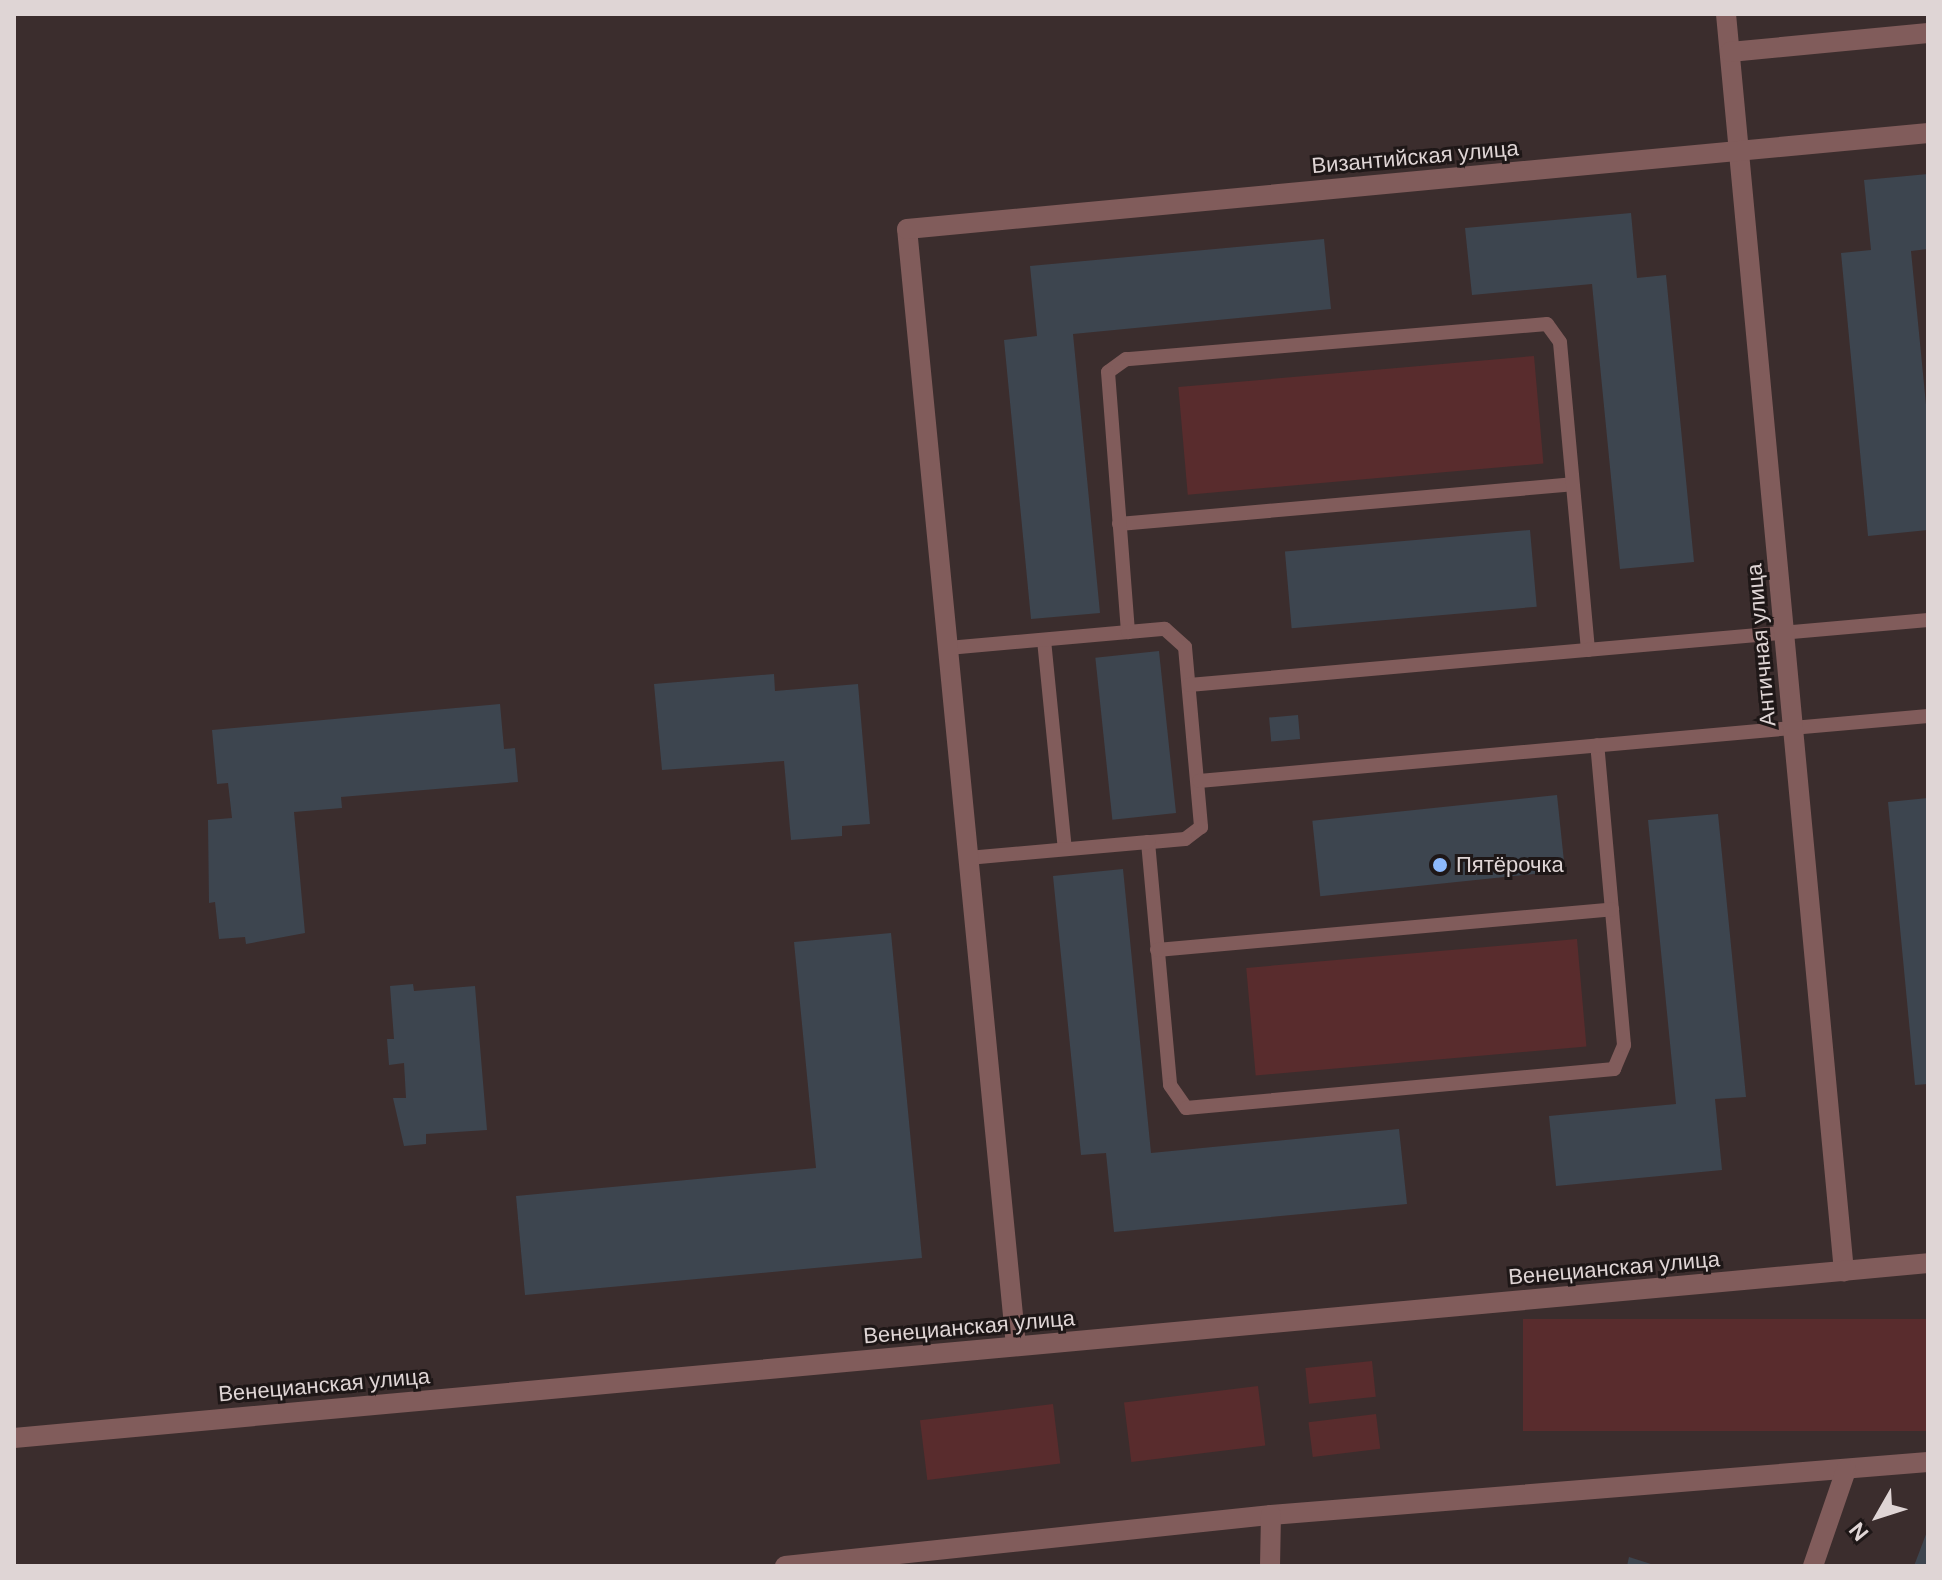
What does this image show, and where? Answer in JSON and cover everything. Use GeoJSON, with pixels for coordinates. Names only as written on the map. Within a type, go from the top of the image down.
{"type":"FeatureCollection","features":[{"type":"Feature","properties":{"kind":"street","name":"Античная улица"},"geometry":{"type":"LineString","coordinates":[[1726,14],[1844,1271]]}},
{"type":"Feature","properties":{"kind":"street"},"geometry":{"type":"LineString","coordinates":[[1730,52],[1928,33]]}},
{"type":"Feature","properties":{"kind":"street","name":"Византийская улица"},"geometry":{"type":"LineString","coordinates":[[948,648],[907,229],[1928,133]]}},
{"type":"Feature","properties":{"kind":"street"},"geometry":{"type":"LineString","coordinates":[[948,648],[1016,1346]]}},
{"type":"Feature","properties":{"kind":"street","name":"Венецианская улица"},"geometry":{"type":"LineString","coordinates":[[14,1438],[1928,1263]]}},
{"type":"Feature","properties":{"kind":"street"},"geometry":{"type":"LineString","coordinates":[[785,1566],[1271,1515],[1928,1462]]}},
{"type":"Feature","properties":{"kind":"street"},"geometry":{"type":"LineString","coordinates":[[1813,1566],[1846,1470]]}},
{"type":"Feature","properties":{"kind":"street"},"geometry":{"type":"LineString","coordinates":[[1270,1566],[1271,1515]]}},
{"type":"Feature","properties":{"kind":"lane"},"geometry":{"type":"LineString","coordinates":[[1128,632],[1108,372],[1126,359],[1547,324],[1560,342],[1588,650]]}},
{"type":"Feature","properties":{"kind":"lane"},"geometry":{"type":"LineString","coordinates":[[1119,524],[1572,484]]}},
{"type":"Feature","properties":{"kind":"lane"},"geometry":{"type":"LineString","coordinates":[[1189,685],[1928,620]]}},
{"type":"Feature","properties":{"kind":"lane"},"geometry":{"type":"LineString","coordinates":[[948,648],[1128,632],[1173,632],[1185,647],[1199,781],[1201,827],[1185,839],[968,858]]}},
{"type":"Feature","properties":{"kind":"lane"},"geometry":{"type":"LineString","coordinates":[[1044,640],[1065,849]]}},
{"type":"Feature","properties":{"kind":"lane"},"geometry":{"type":"LineString","coordinates":[[1199,781],[1928,716]]}},
{"type":"Feature","properties":{"kind":"lane"},"geometry":{"type":"LineString","coordinates":[[1148,842],[1170,1085],[1186,1108],[1586,1076],[1614,1069],[1623,1059],[1597,745]]}},
{"type":"Feature","properties":{"kind":"lane"},"geometry":{"type":"LineString","coordinates":[[1157,950],[1612,909]]}},
{"type":"Feature","properties":{"kind":"shaded area"},"geometry":{"type":"Polygon","coordinates":[[[1534,356],[1543,464],[1188,495],[1178,387],[1534,356]]]}},
{"type":"Feature","properties":{"kind":"shaded area"},"geometry":{"type":"Polygon","coordinates":[[[1577,939],[1586,1047],[1256,1076],[1246,968],[1577,939]]]}},
{"type":"Feature","properties":{"kind":"shaded area"},"geometry":{"type":"Polygon","coordinates":[[[1523,1319],[1928,1319],[1928,1431],[1523,1431],[1523,1319]]]}},
{"type":"Feature","properties":{"kind":"shaded area"},"geometry":{"type":"Polygon","coordinates":[[[1372,1361],[1376,1397],[1309,1404],[1305,1368],[1372,1361]]]}},
{"type":"Feature","properties":{"kind":"shaded area"},"geometry":{"type":"Polygon","coordinates":[[[1258,1386],[1265,1446],[1131,1462],[1124,1402],[1258,1386]]]}},
{"type":"Feature","properties":{"kind":"shaded area"},"geometry":{"type":"Polygon","coordinates":[[[1053,1404],[1060,1464],[927,1480],[920,1420],[1053,1404]]]}},
{"type":"Feature","properties":{"kind":"shaded area"},"geometry":{"type":"Polygon","coordinates":[[[1376,1414],[1380,1449],[1313,1457],[1309,1422],[1376,1414]]]}},
{"type":"Feature","properties":{"kind":"building"},"geometry":{"type":"Polygon","coordinates":[[[1928,174],[1928,249],[1911,251],[1928,425],[1928,530],[1868,536],[1841,253],[1871,250],[1864,180],[1928,174]]]}},
{"type":"Feature","properties":{"kind":"building"},"geometry":{"type":"Polygon","coordinates":[[[1631,213],[1637,278],[1666,275],[1694,562],[1620,569],[1592,284],[1472,295],[1465,228],[1631,213]]]}},
{"type":"Feature","properties":{"kind":"building"},"geometry":{"type":"Polygon","coordinates":[[[1324,239],[1331,309],[1073,334],[1100,613],[1031,619],[1004,340],[1037,336],[1030,266],[1324,239]]]}},
{"type":"Feature","properties":{"kind":"building"},"geometry":{"type":"Polygon","coordinates":[[[1530,530],[1537,607],[1292,628],[1285,551],[1530,530]]]}},
{"type":"Feature","properties":{"kind":"building"},"geometry":{"type":"Polygon","coordinates":[[[1159,651],[1176,813],[1112,820],[1095,658],[1159,651]]]}},
{"type":"Feature","properties":{"kind":"building"},"geometry":{"type":"Polygon","coordinates":[[[774,674],[775,691],[858,684],[870,824],[842,826],[842,836],[791,840],[784,761],[662,770],[654,684],[774,674]]]}},
{"type":"Feature","properties":{"kind":"building"},"geometry":{"type":"Polygon","coordinates":[[[500,704],[504,749],[515,748],[518,782],[341,797],[342,808],[294,812],[305,933],[246,944],[245,937],[219,939],[215,902],[209,903],[208,820],[232,818],[228,783],[217,784],[212,730],[500,704]]]}},
{"type":"Feature","properties":{"kind":"building"},"geometry":{"type":"Polygon","coordinates":[[[1298,715],[1300,739],[1271,741],[1269,718],[1298,715]]]}},
{"type":"Feature","properties":{"kind":"building"},"geometry":{"type":"Polygon","coordinates":[[[1557,795],[1565,871],[1320,896],[1312,821],[1557,795]]]}},
{"type":"Feature","properties":{"kind":"building"},"geometry":{"type":"Polygon","coordinates":[[[1928,798],[1928,1084],[1915,1085],[1888,802],[1928,798]]]}},
{"type":"Feature","properties":{"kind":"building"},"geometry":{"type":"Polygon","coordinates":[[[1718,814],[1746,1097],[1715,1099],[1722,1170],[1556,1186],[1549,1116],[1676,1104],[1648,820],[1718,814]]]}},
{"type":"Feature","properties":{"kind":"building"},"geometry":{"type":"Polygon","coordinates":[[[1123,869],[1151,1153],[1399,1129],[1407,1204],[1114,1232],[1106,1153],[1081,1155],[1053,876],[1123,869]]]}},
{"type":"Feature","properties":{"kind":"building"},"geometry":{"type":"Polygon","coordinates":[[[891,933],[922,1258],[525,1295],[516,1196],[816,1168],[794,942],[891,933]]]}},
{"type":"Feature","properties":{"kind":"building"},"geometry":{"type":"Polygon","coordinates":[[[413,984],[414,991],[475,986],[487,1130],[426,1134],[426,1144],[404,1146],[393,1098],[406,1098],[404,1063],[389,1065],[387,1039],[394,1039],[390,986],[413,984]]]}},
{"type":"Feature","properties":{"kind":"building"},"geometry":{"type":"Polygon","coordinates":[[[1928,1529],[1928,1566],[1914,1566],[1928,1529]]]}},
{"type":"Feature","properties":{"kind":"building"},"geometry":{"type":"Polygon","coordinates":[[[1629,1557],[1654,1565],[1654,1566],[1627,1566],[1629,1557]]]}},
{"type":"Feature","properties":{"kind":"place","name":"Пятёрочка"},"geometry":{"type":"Point","coordinates":[1440,865]}}]}
